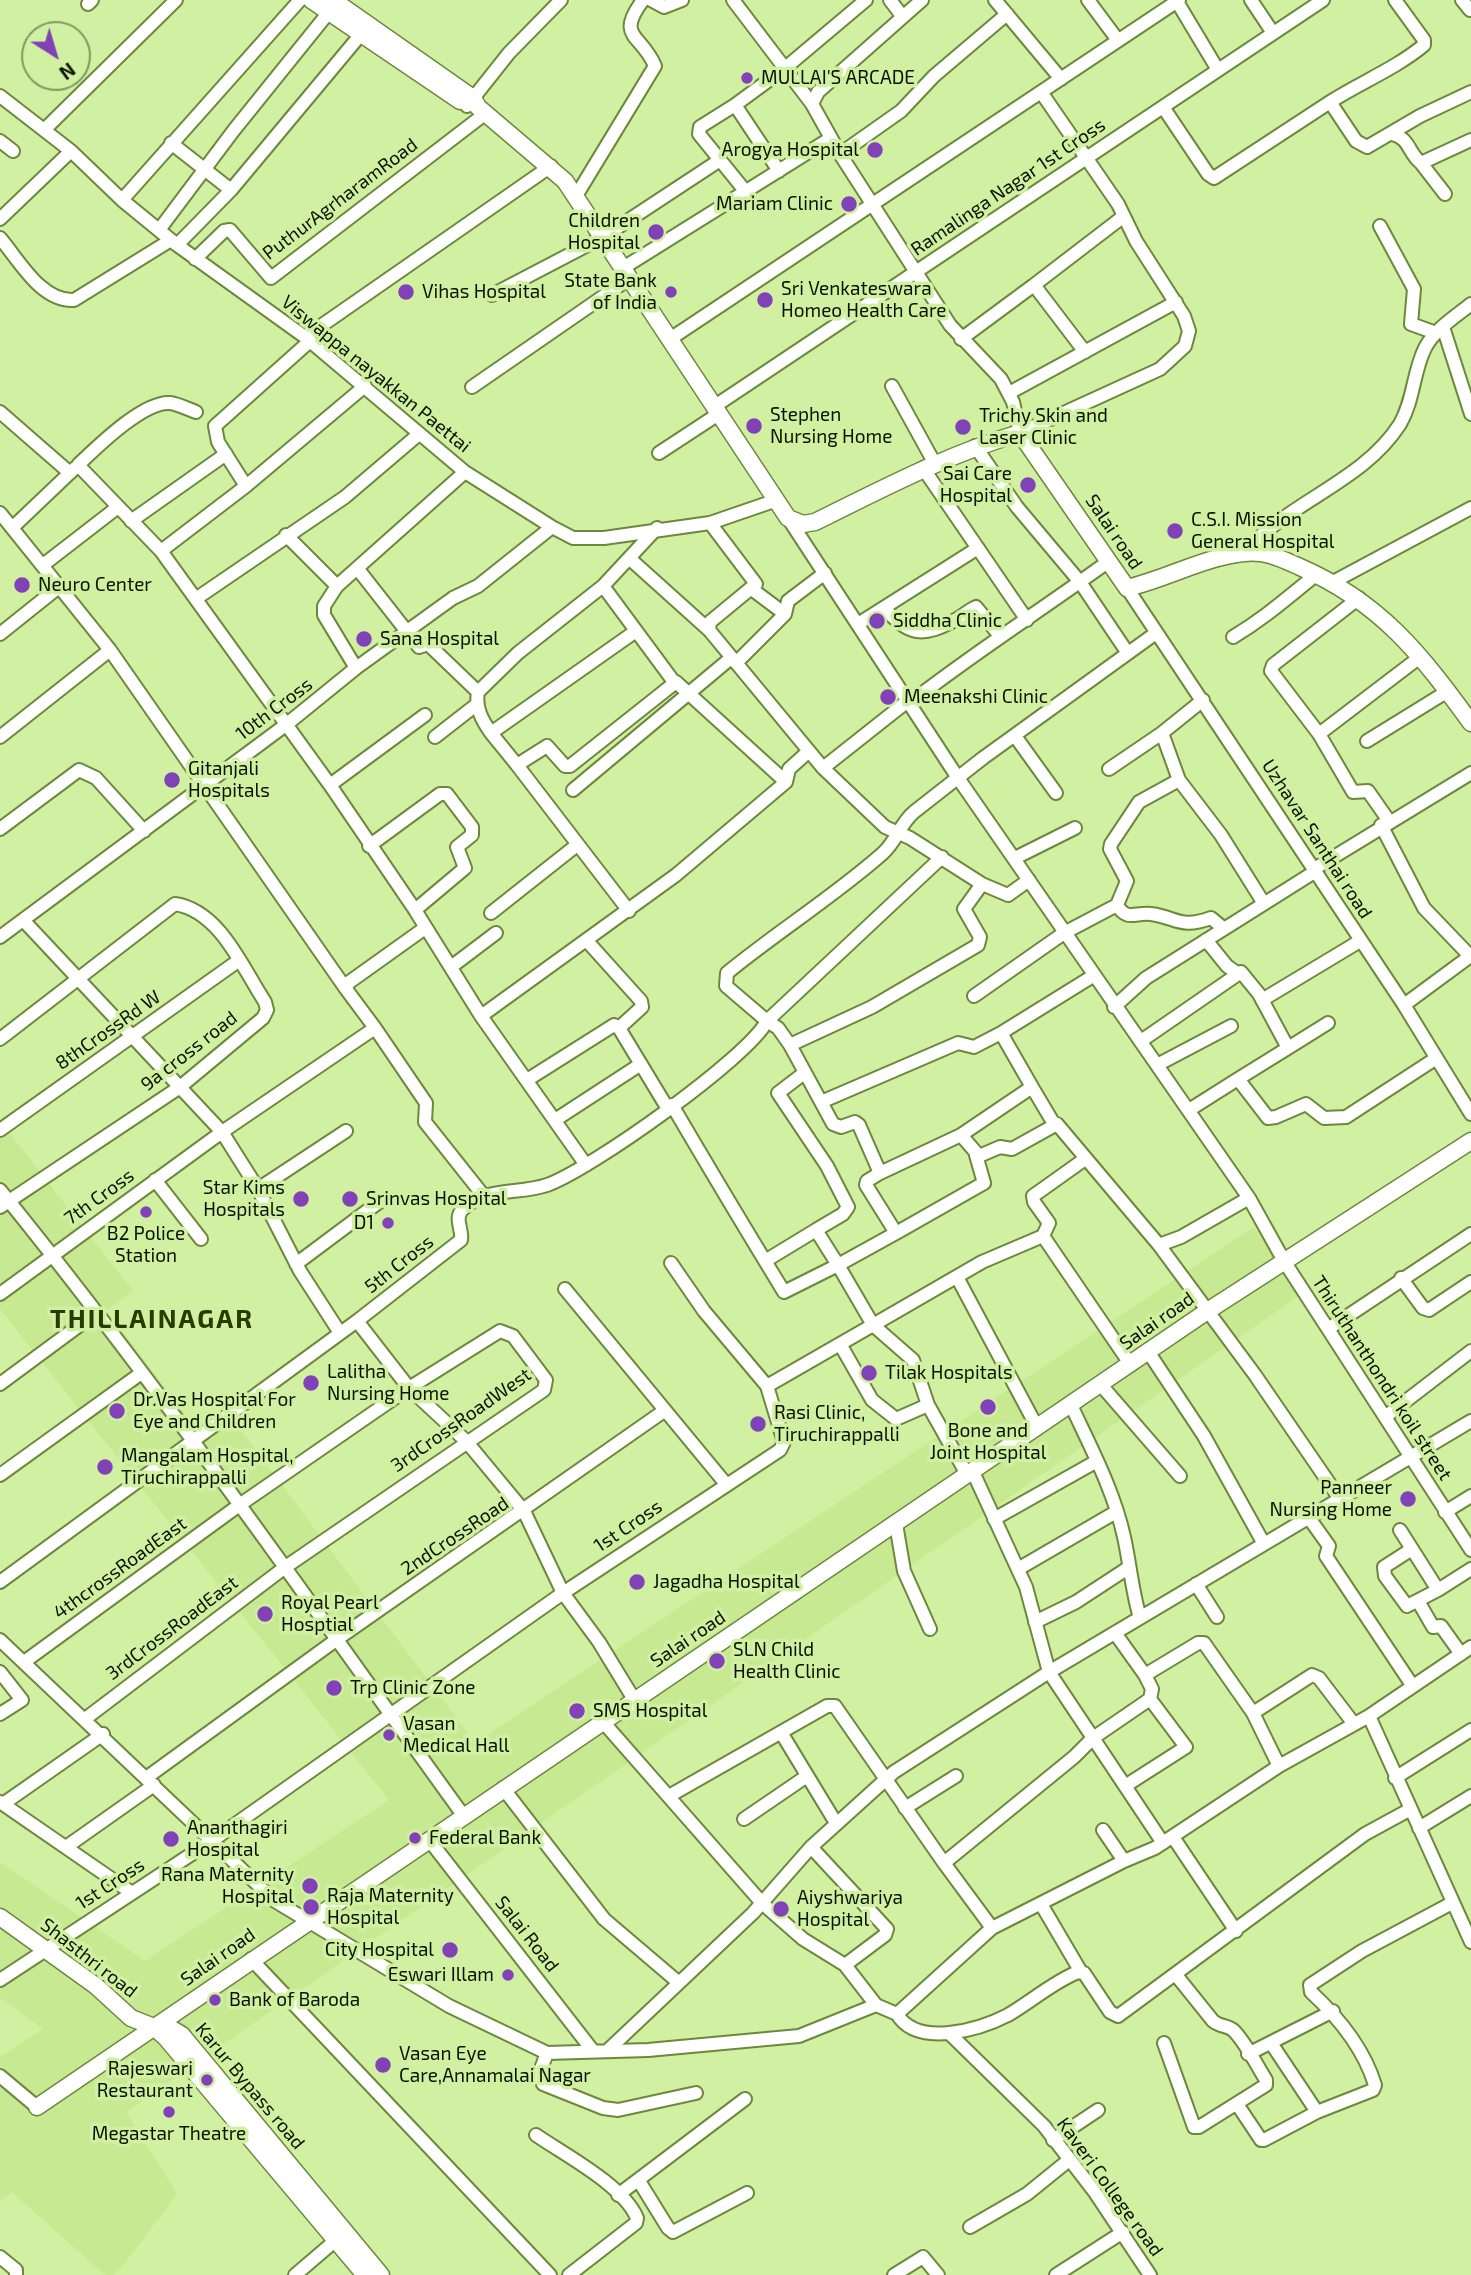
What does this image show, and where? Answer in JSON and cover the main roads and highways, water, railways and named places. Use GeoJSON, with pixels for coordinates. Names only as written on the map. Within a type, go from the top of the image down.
{"type":"FeatureCollection","features":[{"type":"Feature","properties":{"kind":"main road"},"geometry":{"type":"LineString","coordinates":[[311,1],[331,6],[476,106]]}},
{"type":"Feature","properties":{"kind":"main road"},"geometry":{"type":"LineString","coordinates":[[331,6],[362,33],[476,106]]}},
{"type":"Feature","properties":{"kind":"main road","name":"Salai road"},"geometry":{"type":"LineString","coordinates":[[476,106],[551,166],[576,195],[788,518],[803,524],[815,522],[975,446],[1020,433],[1127,588],[1245,552],[1273,554],[1333,582],[1359,598],[1386,620],[1420,657],[1471,723]]}},
{"type":"Feature","properties":{"kind":"main road","name":"Salai road"},"geometry":{"type":"LineString","coordinates":[[37,2107],[250,1959],[430,1841],[463,1815],[604,1723],[1206,1312],[1471,1141]]}},
{"type":"Feature","properties":{"kind":"main road","name":"Shasthri road"},"geometry":{"type":"LineString","coordinates":[[0,1917],[96,1986],[131,2018],[154,2027]]}},
{"type":"Feature","properties":{"kind":"main road","name":"Karur Bypass road"},"geometry":{"type":"LineString","coordinates":[[154,2027],[167,2026],[182,2035],[381,2275]]}},
{"type":"Feature","properties":{"kind":"main road","name":"Karur Bypass road"},"geometry":{"type":"LineString","coordinates":[[154,2027],[189,2063],[365,2275]]}},
{"type":"Feature","properties":{"kind":"place","name":"MULLAI'S ARCADE"},"geometry":{"type":"Point","coordinates":[747,78]}},
{"type":"Feature","properties":{"kind":"place","name":"Arogya Hospital"},"geometry":{"type":"Point","coordinates":[875,150]}},
{"type":"Feature","properties":{"kind":"place","name":"Mariam Clinic"},"geometry":{"type":"Point","coordinates":[849,204]}},
{"type":"Feature","properties":{"kind":"place","name":"Children Hospital"},"geometry":{"type":"Point","coordinates":[656,232]}},
{"type":"Feature","properties":{"kind":"place","name":"Vihas Hospital"},"geometry":{"type":"Point","coordinates":[406,292]}},
{"type":"Feature","properties":{"kind":"place","name":"State Bank of India"},"geometry":{"type":"Point","coordinates":[671,292]}},
{"type":"Feature","properties":{"kind":"place","name":"Sri Venkateswara Homeo Health Care"},"geometry":{"type":"Point","coordinates":[765,300]}},
{"type":"Feature","properties":{"kind":"place","name":"Stephen Nursing Home"},"geometry":{"type":"Point","coordinates":[754,426]}},
{"type":"Feature","properties":{"kind":"place","name":"Trichy Skin and Laser Clinic"},"geometry":{"type":"Point","coordinates":[963,427]}},
{"type":"Feature","properties":{"kind":"place","name":"Sai Care Hospital"},"geometry":{"type":"Point","coordinates":[1028,485]}},
{"type":"Feature","properties":{"kind":"place","name":"C.S.I. Mission General Hospital"},"geometry":{"type":"Point","coordinates":[1175,531]}},
{"type":"Feature","properties":{"kind":"place","name":"Neuro Center"},"geometry":{"type":"Point","coordinates":[22,585]}},
{"type":"Feature","properties":{"kind":"place","name":"Siddha Clinic"},"geometry":{"type":"Point","coordinates":[877,621]}},
{"type":"Feature","properties":{"kind":"place","name":"Sana Hospital"},"geometry":{"type":"Point","coordinates":[364,639]}},
{"type":"Feature","properties":{"kind":"place","name":"Meenakshi Clinic"},"geometry":{"type":"Point","coordinates":[888,697]}},
{"type":"Feature","properties":{"kind":"place","name":"Gitanjali Hospitals"},"geometry":{"type":"Point","coordinates":[172,780]}},
{"type":"Feature","properties":{"kind":"place","name":"Star Kims Hospitals"},"geometry":{"type":"Point","coordinates":[301,1199]}},
{"type":"Feature","properties":{"kind":"place","name":"Srinvas Hospital"},"geometry":{"type":"Point","coordinates":[350,1199]}},
{"type":"Feature","properties":{"kind":"place","name":"B2 Police Station"},"geometry":{"type":"Point","coordinates":[146,1212]}},
{"type":"Feature","properties":{"kind":"place","name":"D1"},"geometry":{"type":"Point","coordinates":[388,1223]}},
{"type":"Feature","properties":{"kind":"place","name":"Tilak Hospitals"},"geometry":{"type":"Point","coordinates":[869,1373]}},
{"type":"Feature","properties":{"kind":"place","name":"Lalitha Nursing Home"},"geometry":{"type":"Point","coordinates":[311,1383]}},
{"type":"Feature","properties":{"kind":"place","name":"Bone and Joint Hospital"},"geometry":{"type":"Point","coordinates":[988,1407]}},
{"type":"Feature","properties":{"kind":"place","name":"Dr.Vas Hospital For Eye and Children"},"geometry":{"type":"Point","coordinates":[117,1411]}},
{"type":"Feature","properties":{"kind":"place","name":"Rasi Clinic, Tiruchirappalli"},"geometry":{"type":"Point","coordinates":[758,1424]}},
{"type":"Feature","properties":{"kind":"place","name":"Mangalam Hospital, Tiruchirappalli"},"geometry":{"type":"Point","coordinates":[105,1467]}},
{"type":"Feature","properties":{"kind":"place","name":"Panneer Nursing Home"},"geometry":{"type":"Point","coordinates":[1408,1499]}},
{"type":"Feature","properties":{"kind":"place","name":"Jagadha Hospital"},"geometry":{"type":"Point","coordinates":[637,1582]}},
{"type":"Feature","properties":{"kind":"place","name":"Royal Pearl Hosptial"},"geometry":{"type":"Point","coordinates":[265,1614]}},
{"type":"Feature","properties":{"kind":"place","name":"SLN Child Health Clinic"},"geometry":{"type":"Point","coordinates":[717,1661]}},
{"type":"Feature","properties":{"kind":"place","name":"Trp Clinic Zone"},"geometry":{"type":"Point","coordinates":[334,1688]}},
{"type":"Feature","properties":{"kind":"place","name":"SMS Hospital"},"geometry":{"type":"Point","coordinates":[577,1711]}},
{"type":"Feature","properties":{"kind":"place","name":"Vasan Medical Hall"},"geometry":{"type":"Point","coordinates":[389,1735]}},
{"type":"Feature","properties":{"kind":"place","name":"Federal Bank"},"geometry":{"type":"Point","coordinates":[415,1838]}},
{"type":"Feature","properties":{"kind":"place","name":"Ananthagiri Hospital"},"geometry":{"type":"Point","coordinates":[171,1839]}},
{"type":"Feature","properties":{"kind":"place","name":"Rana Maternity Hospital"},"geometry":{"type":"Point","coordinates":[310,1886]}},
{"type":"Feature","properties":{"kind":"place","name":"Raja Maternity Hospital"},"geometry":{"type":"Point","coordinates":[311,1907]}},
{"type":"Feature","properties":{"kind":"place","name":"Aiyshwariya Hospital"},"geometry":{"type":"Point","coordinates":[781,1909]}},
{"type":"Feature","properties":{"kind":"place","name":"City Hospital"},"geometry":{"type":"Point","coordinates":[450,1950]}},
{"type":"Feature","properties":{"kind":"place","name":"Eswari Illam"},"geometry":{"type":"Point","coordinates":[508,1975]}},
{"type":"Feature","properties":{"kind":"place","name":"Bank of Baroda"},"geometry":{"type":"Point","coordinates":[215,2000]}},
{"type":"Feature","properties":{"kind":"place","name":"Vasan Eye Care,Annamalai Nagar"},"geometry":{"type":"Point","coordinates":[383,2065]}},
{"type":"Feature","properties":{"kind":"place","name":"Rajeswari Restaurant"},"geometry":{"type":"Point","coordinates":[207,2080]}},
{"type":"Feature","properties":{"kind":"place","name":"Megastar Theatre"},"geometry":{"type":"Point","coordinates":[169,2112]}},
{"type":"Feature","properties":{"kind":"district","name":"THILLAINAGAR"},"geometry":{"type":"Point","coordinates":[152,1319]}}]}
